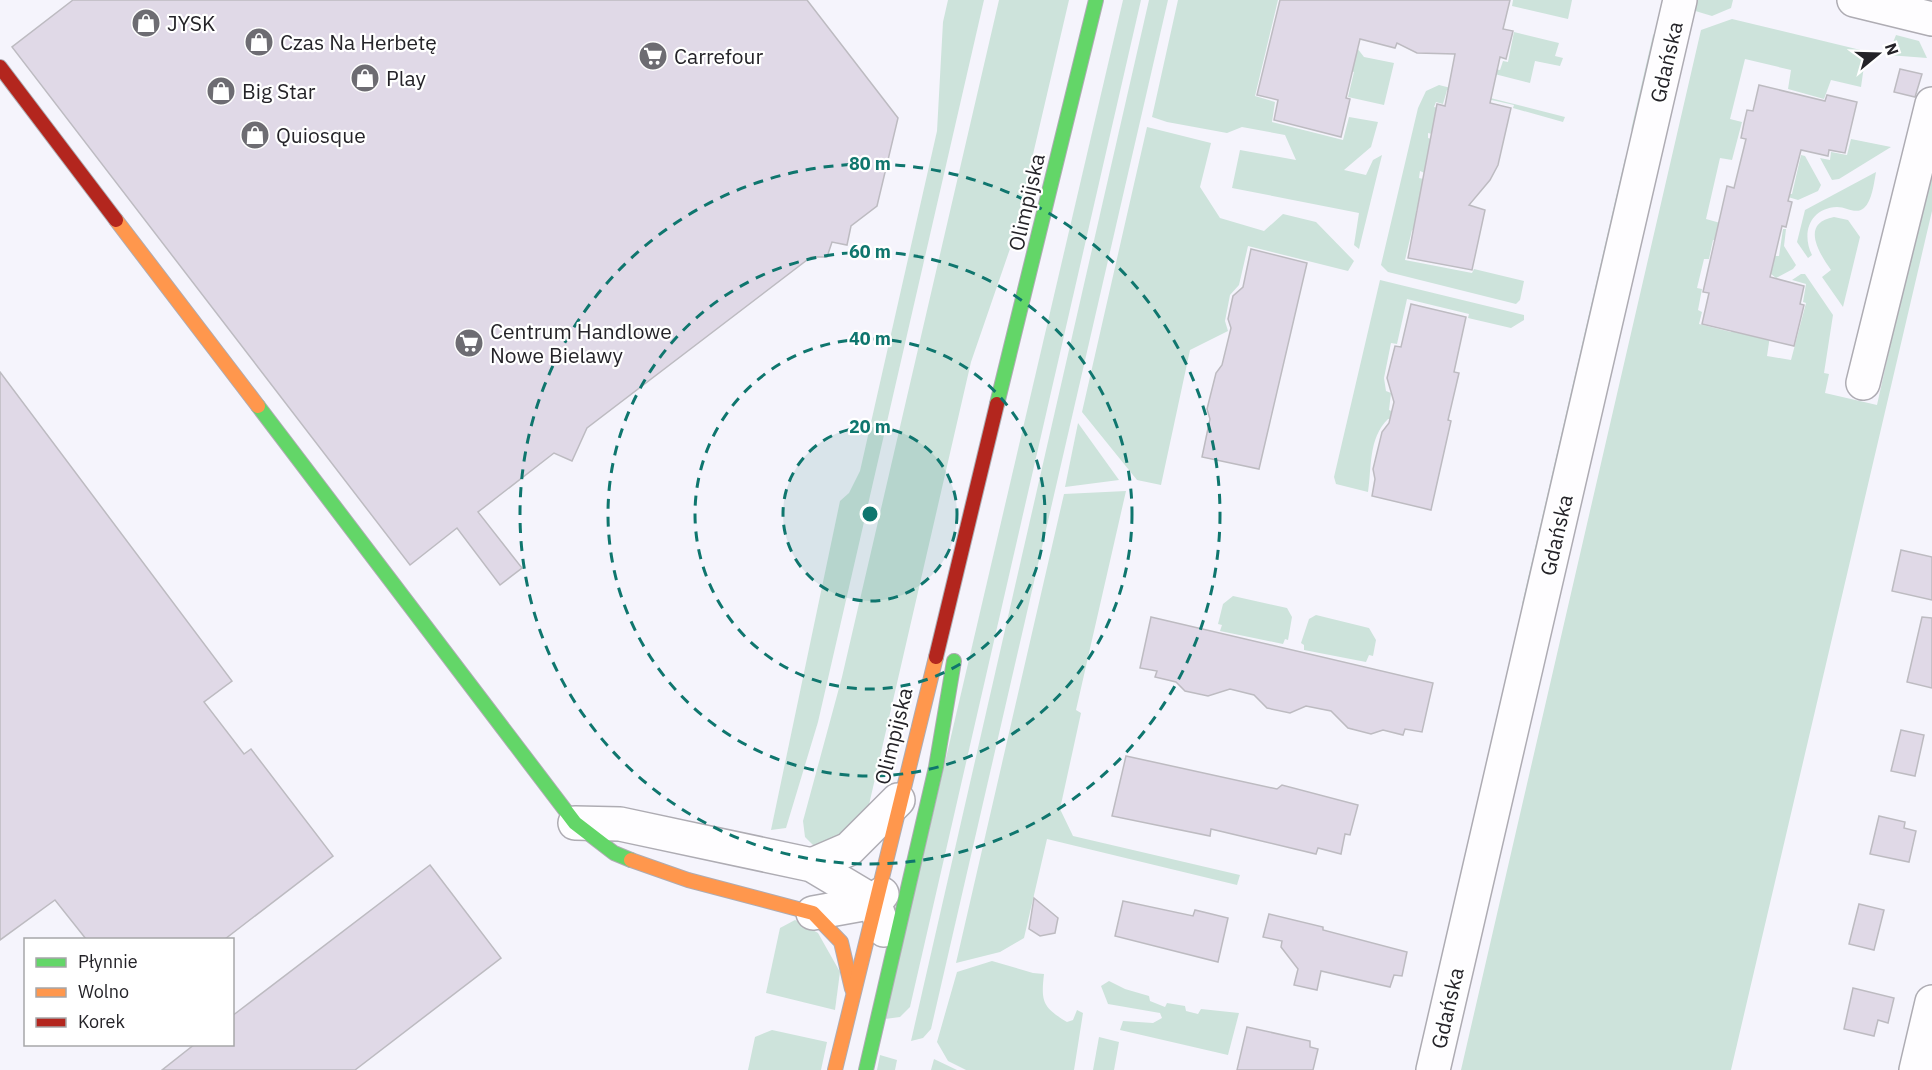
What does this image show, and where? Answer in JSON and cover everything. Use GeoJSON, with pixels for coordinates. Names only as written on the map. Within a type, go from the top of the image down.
{"type":"FeatureCollection","features":[{"type":"Feature","properties":{"kind":"main road","name":"Olimpijska"},"geometry":{"type":"LineString","coordinates":[[834,1070],[898,800],[997,414],[1096,0]]}},
{"type":"Feature","properties":{"kind":"main road"},"geometry":{"type":"LineString","coordinates":[[0,67],[575,823],[625,858],[688,880],[813,913],[841,942],[852,989]]}},
{"type":"Feature","properties":{"kind":"main road","name":"Olimpijska"},"geometry":{"type":"LineString","coordinates":[[964,602],[997,414]]}},
{"type":"Feature","properties":{"kind":"main road","name":"Olimpijska"},"geometry":{"type":"LineString","coordinates":[[866,1070],[936,767],[956,649]]}},
{"type":"Feature","properties":{"kind":"street","name":"Gdańska"},"geometry":{"type":"LineString","coordinates":[[1433,1070],[1680,0]]}},
{"type":"Feature","properties":{"kind":"street"},"geometry":{"type":"LineString","coordinates":[[1854,0],[1932,19]]}},
{"type":"Feature","properties":{"kind":"street"},"geometry":{"type":"LineString","coordinates":[[1863,383],[1932,104]]}},
{"type":"Feature","properties":{"kind":"street"},"geometry":{"type":"LineString","coordinates":[[812,865],[849,849],[898,800]]}},
{"type":"Feature","properties":{"kind":"street"},"geometry":{"type":"LineString","coordinates":[[575,823],[620,824],[812,865],[874,902],[893,954]]}},
{"type":"Feature","properties":{"kind":"street"},"geometry":{"type":"LineString","coordinates":[[813,913],[874,902],[913,867]]}},
{"type":"Feature","properties":{"kind":"street"},"geometry":{"type":"LineString","coordinates":[[1916,1070],[1932,1002]]}},
{"type":"Feature","properties":{"kind":"green space"},"geometry":{"type":"Polygon","coordinates":[[[948,0],[984,0],[818,722],[786,828],[771,830],[840,501],[849,493],[860,471],[937,131],[943,22],[948,0]]]}},
{"type":"Feature","properties":{"kind":"green space"},"geometry":{"type":"Polygon","coordinates":[[[999,0],[1069,0],[1013,240],[971,362],[868,809],[838,839],[814,846],[805,837],[803,821],[842,677],[999,0]]]}},
{"type":"Feature","properties":{"kind":"green space"},"geometry":{"type":"Polygon","coordinates":[[[1123,0],[1141,0],[910,1007],[900,1017],[885,1019],[1123,0]]]}},
{"type":"Feature","properties":{"kind":"green space"},"geometry":{"type":"Polygon","coordinates":[[[1149,0],[1168,0],[931,1029],[923,1038],[911,1041],[1149,0]]]}},
{"type":"Feature","properties":{"kind":"green space"},"geometry":{"type":"Polygon","coordinates":[[[1178,0],[1278,0],[1255,96],[1275,102],[1272,122],[1343,140],[1349,117],[1378,122],[1371,147],[1344,170],[1366,175],[1373,160],[1382,155],[1359,249],[1354,245],[1359,213],[1232,188],[1240,150],[1296,160],[1285,135],[1242,127],[1227,133],[1152,117],[1178,0]]]}},
{"type":"Feature","properties":{"kind":"green space"},"geometry":{"type":"Polygon","coordinates":[[[1513,0],[1572,0],[1568,19],[1512,6],[1513,0]]]}},
{"type":"Feature","properties":{"kind":"green space"},"geometry":{"type":"Polygon","coordinates":[[[1698,0],[1733,0],[1731,8],[1712,16],[1692,10],[1698,0]]]}},
{"type":"Feature","properties":{"kind":"green space"},"geometry":{"type":"Polygon","coordinates":[[[1732,19],[1877,54],[1874,61],[1865,59],[1861,87],[1831,80],[1824,99],[1788,89],[1791,70],[1745,59],[1730,119],[1742,122],[1732,160],[1720,158],[1706,219],[1724,224],[1720,241],[1713,240],[1709,259],[1704,259],[1697,288],[1702,289],[1698,310],[1702,312],[1699,324],[1731,332],[1733,327],[1770,336],[1767,356],[1791,360],[1806,303],[1803,302],[1806,284],[1792,280],[1805,274],[1833,315],[1824,373],[1829,374],[1825,393],[1877,405],[1932,156],[1932,211],[1731,1070],[1461,1070],[1701,30],[1732,19]]]}},
{"type":"Feature","properties":{"kind":"green space"},"geometry":{"type":"Polygon","coordinates":[[[1657,31],[1636,127],[1631,130],[1653,35],[1657,31]]]}},
{"type":"Feature","properties":{"kind":"green space"},"geometry":{"type":"Polygon","coordinates":[[[1514,32],[1559,43],[1555,56],[1563,58],[1560,66],[1535,61],[1530,83],[1459,65],[1459,61],[1500,70],[1503,61],[1508,62],[1514,32]]]}},
{"type":"Feature","properties":{"kind":"green space"},"geometry":{"type":"Polygon","coordinates":[[[1896,35],[1919,41],[1927,58],[1888,55],[1896,35]]]}},
{"type":"Feature","properties":{"kind":"green space"},"geometry":{"type":"Polygon","coordinates":[[[1357,48],[1364,57],[1394,63],[1384,105],[1348,97],[1354,72],[1342,69],[1357,48]]]}},
{"type":"Feature","properties":{"kind":"green space"},"geometry":{"type":"Polygon","coordinates":[[[1439,85],[1565,117],[1563,122],[1513,108],[1514,105],[1447,90],[1443,104],[1436,102],[1434,107],[1442,109],[1436,135],[1428,133],[1428,138],[1435,140],[1427,174],[1420,171],[1419,178],[1428,180],[1420,192],[1424,209],[1417,208],[1416,212],[1428,216],[1425,233],[1412,230],[1405,260],[1472,273],[1474,269],[1524,281],[1520,300],[1516,304],[1388,272],[1381,265],[1418,108],[1426,91],[1439,85]]]}},
{"type":"Feature","properties":{"kind":"green space"},"geometry":{"type":"Polygon","coordinates":[[[1147,127],[1211,143],[1200,187],[1220,218],[1264,231],[1283,214],[1316,222],[1354,261],[1348,271],[1248,246],[1239,285],[1230,295],[1225,321],[1228,331],[1190,350],[1161,485],[1137,480],[1082,412],[1147,127]]]}},
{"type":"Feature","properties":{"kind":"green space"},"geometry":{"type":"Polygon","coordinates":[[[1851,139],[1891,147],[1839,179],[1832,180],[1820,158],[1830,160],[1831,152],[1847,155],[1851,139]]]}},
{"type":"Feature","properties":{"kind":"green space"},"geometry":{"type":"Polygon","coordinates":[[[1801,155],[1805,156],[1821,185],[1818,191],[1798,200],[1788,197],[1788,194],[1792,194],[1801,155]]]}},
{"type":"Feature","properties":{"kind":"green space"},"geometry":{"type":"Polygon","coordinates":[[[1625,158],[1628,163],[1526,603],[1522,604],[1625,158]]]}},
{"type":"Feature","properties":{"kind":"green space"},"geometry":{"type":"Polygon","coordinates":[[[1876,172],[1871,196],[1864,208],[1855,211],[1841,207],[1828,208],[1814,217],[1808,230],[1807,238],[1812,255],[1808,258],[1797,242],[1805,210],[1876,172]]]}},
{"type":"Feature","properties":{"kind":"green space"},"geometry":{"type":"Polygon","coordinates":[[[1834,217],[1848,220],[1860,237],[1843,307],[1822,277],[1831,270],[1815,239],[1817,225],[1834,217]]]}},
{"type":"Feature","properties":{"kind":"green space"},"geometry":{"type":"Polygon","coordinates":[[[1783,229],[1786,229],[1784,246],[1796,265],[1776,278],[1771,274],[1775,256],[1779,256],[1783,229]]]}},
{"type":"Feature","properties":{"kind":"green space"},"geometry":{"type":"Polygon","coordinates":[[[1380,280],[1524,315],[1524,320],[1511,328],[1468,318],[1469,314],[1407,299],[1397,344],[1391,343],[1384,378],[1386,391],[1391,393],[1389,410],[1394,412],[1392,419],[1388,419],[1377,435],[1374,444],[1368,492],[1336,484],[1334,477],[1380,280]]]}},
{"type":"Feature","properties":{"kind":"green space"},"geometry":{"type":"Polygon","coordinates":[[[1078,423],[1119,480],[1065,487],[1078,423]]]}},
{"type":"Feature","properties":{"kind":"green space"},"geometry":{"type":"Polygon","coordinates":[[[1126,491],[1076,710],[1081,713],[1060,809],[1073,836],[1240,875],[1237,885],[1047,839],[1024,938],[1000,952],[956,963],[1064,494],[1126,491]]]}},
{"type":"Feature","properties":{"kind":"green space"},"geometry":{"type":"Polygon","coordinates":[[[1233,596],[1287,608],[1292,617],[1288,640],[1285,639],[1283,644],[1220,631],[1222,625],[1218,624],[1223,604],[1233,596]]]}},
{"type":"Feature","properties":{"kind":"green space"},"geometry":{"type":"Polygon","coordinates":[[[1316,615],[1369,628],[1376,640],[1373,656],[1369,655],[1366,662],[1304,650],[1304,645],[1301,643],[1309,619],[1316,615]]]}},
{"type":"Feature","properties":{"kind":"green space"},"geometry":{"type":"Polygon","coordinates":[[[795,920],[818,933],[840,972],[835,1010],[766,993],[780,928],[795,920]]]}},
{"type":"Feature","properties":{"kind":"green space"},"geometry":{"type":"Polygon","coordinates":[[[992,961],[1044,974],[1043,997],[1045,1002],[1052,1012],[1067,1022],[1073,1020],[1077,1010],[1083,1013],[1074,1070],[966,1070],[948,1061],[937,1042],[957,972],[992,961]]]}},
{"type":"Feature","properties":{"kind":"green space"},"geometry":{"type":"Polygon","coordinates":[[[1109,981],[1125,989],[1149,996],[1150,1001],[1165,1007],[1167,1003],[1185,1006],[1186,1011],[1198,1014],[1201,1009],[1239,1013],[1228,1055],[1120,1030],[1123,1021],[1153,1023],[1162,1018],[1160,1013],[1108,1004],[1101,986],[1109,981]]]}},
{"type":"Feature","properties":{"kind":"green space"},"geometry":{"type":"Polygon","coordinates":[[[772,1030],[827,1042],[821,1070],[748,1070],[755,1037],[772,1030]]]}},
{"type":"Feature","properties":{"kind":"green space"},"geometry":{"type":"Polygon","coordinates":[[[1099,1037],[1119,1042],[1114,1070],[1093,1070],[1099,1037]]]}},
{"type":"Feature","properties":{"kind":"green space"},"geometry":{"type":"Polygon","coordinates":[[[880,1055],[897,1060],[895,1070],[877,1070],[880,1055]]]}},
{"type":"Feature","properties":{"kind":"green space"},"geometry":{"type":"Polygon","coordinates":[[[934,1059],[957,1070],[931,1070],[934,1059]]]}},
{"type":"Feature","properties":{"kind":"building","name":"Centrum Handlowe Nowe Bielawy"},"geometry":{"type":"Polygon","coordinates":[[[73,0],[807,0],[898,118],[877,206],[851,226],[847,245],[832,242],[827,257],[811,257],[587,428],[572,461],[554,453],[478,512],[522,568],[500,585],[457,528],[410,565],[12,47],[73,0]]]}},
{"type":"Feature","properties":{"kind":"building"},"geometry":{"type":"Polygon","coordinates":[[[1280,0],[1510,0],[1503,29],[1513,31],[1506,59],[1500,57],[1490,103],[1511,108],[1498,165],[1490,180],[1469,205],[1485,210],[1472,270],[1408,258],[1437,104],[1445,106],[1455,54],[1417,53],[1397,43],[1395,48],[1360,39],[1346,98],[1350,99],[1341,137],[1274,120],[1278,100],[1257,95],[1280,0]]]}},
{"type":"Feature","properties":{"kind":"building"},"geometry":{"type":"Polygon","coordinates":[[[1900,69],[1922,74],[1915,97],[1894,92],[1900,69]]]}},
{"type":"Feature","properties":{"kind":"building"},"geometry":{"type":"Polygon","coordinates":[[[1759,85],[1825,101],[1827,95],[1857,102],[1845,153],[1829,150],[1828,156],[1801,150],[1788,201],[1792,202],[1786,227],[1782,226],[1770,277],[1804,286],[1800,304],[1804,305],[1794,346],[1702,324],[1709,293],[1703,292],[1727,186],[1734,188],[1746,139],[1741,138],[1747,110],[1753,111],[1759,85]]]}},
{"type":"Feature","properties":{"kind":"building"},"geometry":{"type":"Polygon","coordinates":[[[1251,249],[1307,263],[1259,469],[1202,457],[1210,419],[1207,409],[1216,373],[1222,365],[1231,328],[1228,319],[1233,296],[1243,287],[1251,249]]]}},
{"type":"Feature","properties":{"kind":"building"},"geometry":{"type":"Polygon","coordinates":[[[1411,304],[1466,317],[1454,372],[1459,373],[1448,420],[1451,421],[1431,510],[1372,496],[1375,479],[1373,469],[1382,432],[1389,423],[1394,402],[1387,378],[1395,346],[1401,347],[1411,304]]]}},
{"type":"Feature","properties":{"kind":"building"},"geometry":{"type":"Polygon","coordinates":[[[0,372],[232,681],[204,702],[244,754],[251,749],[333,856],[226,938],[85,938],[55,900],[0,940],[0,372]]]}},
{"type":"Feature","properties":{"kind":"building"},"geometry":{"type":"Polygon","coordinates":[[[1901,550],[1932,557],[1932,600],[1892,591],[1901,550]]]}},
{"type":"Feature","properties":{"kind":"building"},"geometry":{"type":"Polygon","coordinates":[[[1151,617],[1433,683],[1422,732],[1405,729],[1403,735],[1383,730],[1371,734],[1348,728],[1331,711],[1306,706],[1290,713],[1267,708],[1254,695],[1230,689],[1208,696],[1185,691],[1176,682],[1155,677],[1157,671],[1140,668],[1151,617]]]}},
{"type":"Feature","properties":{"kind":"building"},"geometry":{"type":"Polygon","coordinates":[[[1922,617],[1932,618],[1932,688],[1907,682],[1922,617]]]}},
{"type":"Feature","properties":{"kind":"building"},"geometry":{"type":"Polygon","coordinates":[[[1901,730],[1924,735],[1915,776],[1891,771],[1901,730]]]}},
{"type":"Feature","properties":{"kind":"building"},"geometry":{"type":"Polygon","coordinates":[[[1126,756],[1277,789],[1282,785],[1358,805],[1350,835],[1345,834],[1341,854],[1318,848],[1316,854],[1211,829],[1210,836],[1112,816],[1126,756]]]}},
{"type":"Feature","properties":{"kind":"building"},"geometry":{"type":"Polygon","coordinates":[[[1879,816],[1905,822],[1904,828],[1916,831],[1909,862],[1870,854],[1879,816]]]}},
{"type":"Feature","properties":{"kind":"building"},"geometry":{"type":"Polygon","coordinates":[[[430,865],[501,958],[355,1070],[162,1070],[192,1046],[234,1046],[234,1014],[430,865]]]}},
{"type":"Feature","properties":{"kind":"building"},"geometry":{"type":"Polygon","coordinates":[[[1034,898],[1058,918],[1055,933],[1040,936],[1029,929],[1034,898]]]}},
{"type":"Feature","properties":{"kind":"building"},"geometry":{"type":"Polygon","coordinates":[[[1123,901],[1193,916],[1195,910],[1228,918],[1218,962],[1115,936],[1123,901]]]}},
{"type":"Feature","properties":{"kind":"building"},"geometry":{"type":"Polygon","coordinates":[[[1859,904],[1884,910],[1874,950],[1849,944],[1859,904]]]}},
{"type":"Feature","properties":{"kind":"building"},"geometry":{"type":"Polygon","coordinates":[[[1269,914],[1323,927],[1323,930],[1407,952],[1402,976],[1394,975],[1390,987],[1321,971],[1317,990],[1294,985],[1298,969],[1281,947],[1282,941],[1263,937],[1269,914]]]}},
{"type":"Feature","properties":{"kind":"building"},"geometry":{"type":"Polygon","coordinates":[[[1853,988],[1894,998],[1888,1023],[1878,1020],[1874,1036],[1844,1029],[1853,988]]]}},
{"type":"Feature","properties":{"kind":"building"},"geometry":{"type":"Polygon","coordinates":[[[1247,1027],[1310,1041],[1310,1047],[1318,1049],[1313,1070],[1237,1070],[1247,1027]]]}},
{"type":"Feature","properties":{"kind":"traffic: fast"},"geometry":{"type":"LineString","coordinates":[[997,404],[1096,0]]}},
{"type":"Feature","properties":{"kind":"traffic: fast"},"geometry":{"type":"LineString","coordinates":[[258,406],[575,823],[614,853],[631,860]]}},
{"type":"Feature","properties":{"kind":"traffic: fast"},"geometry":{"type":"LineString","coordinates":[[866,1070],[936,767],[954,661]]}},
{"type":"Feature","properties":{"kind":"traffic: slow"},"geometry":{"type":"LineString","coordinates":[[116,220],[258,406]]}},
{"type":"Feature","properties":{"kind":"traffic: slow"},"geometry":{"type":"LineString","coordinates":[[835,1070],[936,657]]}},
{"type":"Feature","properties":{"kind":"traffic: slow"},"geometry":{"type":"LineString","coordinates":[[631,860],[688,880],[813,913],[841,942],[852,989]]}},
{"type":"Feature","properties":{"kind":"traffic: jam"},"geometry":{"type":"LineString","coordinates":[[0,67],[116,220]]}},
{"type":"Feature","properties":{"kind":"traffic: jam"},"geometry":{"type":"LineString","coordinates":[[936,657],[997,404]]}},
{"type":"Feature","properties":{"kind":"place","name":"JYSK"},"geometry":{"type":"Point","coordinates":[146,23]}},
{"type":"Feature","properties":{"kind":"place","name":"Czas Na Herbetę"},"geometry":{"type":"Point","coordinates":[259,42]}},
{"type":"Feature","properties":{"kind":"place","name":"Carrefour"},"geometry":{"type":"Point","coordinates":[653,56]}},
{"type":"Feature","properties":{"kind":"place","name":"Play"},"geometry":{"type":"Point","coordinates":[365,78]}},
{"type":"Feature","properties":{"kind":"place","name":"Big Star"},"geometry":{"type":"Point","coordinates":[221,91]}},
{"type":"Feature","properties":{"kind":"place","name":"Quiosque"},"geometry":{"type":"Point","coordinates":[255,135]}},
{"type":"Feature","properties":{"kind":"place","name":"Centrum Handlowe Nowe Bielawy"},"geometry":{"type":"Point","coordinates":[469,343]}}]}
